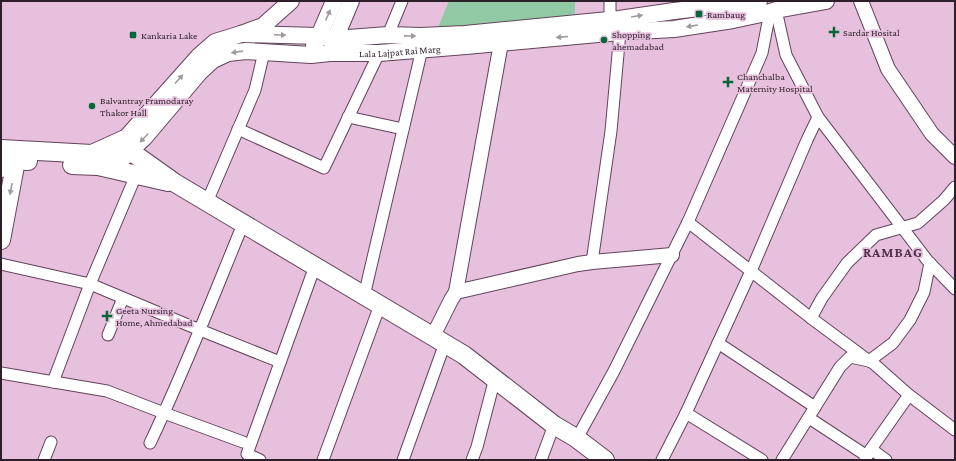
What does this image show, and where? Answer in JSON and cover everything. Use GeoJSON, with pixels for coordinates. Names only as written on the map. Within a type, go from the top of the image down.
{"type":"FeatureCollection","features":[{"type":"Feature","properties":{"kind":"main road"},"geometry":{"type":"LineString","coordinates":[[1,240],[9,157],[92,154],[128,145],[199,56],[215,42],[263,26],[291,1]]}},
{"type":"Feature","properties":{"kind":"main road"},"geometry":{"type":"LineString","coordinates":[[311,55],[334,1]]}},
{"type":"Feature","properties":{"kind":"main road"},"geometry":{"type":"LineString","coordinates":[[332,46],[351,1]]}},
{"type":"Feature","properties":{"kind":"main road","name":"Lala Lajpat Rai Marg"},"geometry":{"type":"LineString","coordinates":[[9,157],[98,166],[124,156],[128,145],[144,138],[199,73],[213,60],[228,53],[246,51],[311,55],[332,46],[388,35],[421,36],[465,34],[610,20],[731,3],[759,1]]}},
{"type":"Feature","properties":{"kind":"main road","name":"Lala Lajpat Rai Marg"},"geometry":{"type":"LineString","coordinates":[[241,34],[319,36],[332,46],[379,53],[620,32],[674,29],[733,20],[826,1]]}},
{"type":"Feature","properties":{"kind":"main road"},"geometry":{"type":"LineString","coordinates":[[128,145],[175,183],[464,355],[554,425],[576,438],[605,460]]}},
{"type":"Feature","properties":{"kind":"main road"},"geometry":{"type":"LineString","coordinates":[[98,166],[175,183]]}},
{"type":"Feature","properties":{"kind":"street"},"geometry":{"type":"LineString","coordinates":[[388,35],[402,1]]}},
{"type":"Feature","properties":{"kind":"street"},"geometry":{"type":"LineString","coordinates":[[610,1],[610,20]]}},
{"type":"Feature","properties":{"kind":"street"},"geometry":{"type":"LineString","coordinates":[[861,1],[888,70],[932,134],[955,158]]}},
{"type":"Feature","properties":{"kind":"street"},"geometry":{"type":"LineString","coordinates":[[773,11],[786,55],[818,117],[930,263],[955,289]]}},
{"type":"Feature","properties":{"kind":"street"},"geometry":{"type":"LineString","coordinates":[[576,438],[614,370],[688,222],[762,54],[773,11]]}},
{"type":"Feature","properties":{"kind":"street"},"geometry":{"type":"LineString","coordinates":[[592,262],[611,130],[620,32]]}},
{"type":"Feature","properties":{"kind":"street"},"geometry":{"type":"LineString","coordinates":[[403,460],[451,300],[456,292],[501,43]]}},
{"type":"Feature","properties":{"kind":"street"},"geometry":{"type":"LineString","coordinates":[[364,296],[422,49]]}},
{"type":"Feature","properties":{"kind":"street"},"geometry":{"type":"LineString","coordinates":[[207,202],[255,90],[264,52]]}},
{"type":"Feature","properties":{"kind":"street"},"geometry":{"type":"LineString","coordinates":[[238,128],[324,168],[379,53]]}},
{"type":"Feature","properties":{"kind":"street"},"geometry":{"type":"LineString","coordinates":[[348,117],[403,129]]}},
{"type":"Feature","properties":{"kind":"street"},"geometry":{"type":"LineString","coordinates":[[662,460],[686,413],[751,272],[818,117]]}},
{"type":"Feature","properties":{"kind":"street"},"geometry":{"type":"LineString","coordinates":[[53,382],[90,284],[136,175]]}},
{"type":"Feature","properties":{"kind":"street"},"geometry":{"type":"LineString","coordinates":[[811,318],[822,298],[847,263],[876,235],[918,223],[944,200],[955,187]]}},
{"type":"Feature","properties":{"kind":"street"},"geometry":{"type":"LineString","coordinates":[[688,222],[811,318],[873,363],[909,395],[955,430]]}},
{"type":"Feature","properties":{"kind":"street"},"geometry":{"type":"LineString","coordinates":[[150,443],[200,330],[243,224]]}},
{"type":"Feature","properties":{"kind":"street"},"geometry":{"type":"LineString","coordinates":[[456,292],[578,264],[672,255]]}},
{"type":"Feature","properties":{"kind":"street"},"geometry":{"type":"LineString","coordinates":[[782,460],[840,368],[850,358],[869,361],[893,343],[910,320],[924,292],[930,263]]}},
{"type":"Feature","properties":{"kind":"street"},"geometry":{"type":"LineString","coordinates":[[1,264],[90,284],[280,362]]}},
{"type":"Feature","properties":{"kind":"street"},"geometry":{"type":"LineString","coordinates":[[260,460],[246,457],[315,266]]}},
{"type":"Feature","properties":{"kind":"street"},"geometry":{"type":"LineString","coordinates":[[108,335],[123,298]]}},
{"type":"Feature","properties":{"kind":"street"},"geometry":{"type":"LineString","coordinates":[[323,460],[380,305]]}},
{"type":"Feature","properties":{"kind":"street"},"geometry":{"type":"LineString","coordinates":[[718,343],[815,407]]}},
{"type":"Feature","properties":{"kind":"street"},"geometry":{"type":"LineString","coordinates":[[1,373],[107,391],[243,442]]}},
{"type":"Feature","properties":{"kind":"street"},"geometry":{"type":"LineString","coordinates":[[472,460],[477,448],[495,378]]}},
{"type":"Feature","properties":{"kind":"street"},"geometry":{"type":"LineString","coordinates":[[868,455],[909,395]]}},
{"type":"Feature","properties":{"kind":"street"},"geometry":{"type":"LineString","coordinates":[[686,413],[762,460]]}},
{"type":"Feature","properties":{"kind":"street"},"geometry":{"type":"LineString","coordinates":[[809,418],[868,455],[886,460]]}},
{"type":"Feature","properties":{"kind":"street"},"geometry":{"type":"LineString","coordinates":[[541,460],[554,425]]}},
{"type":"Feature","properties":{"kind":"street"},"geometry":{"type":"LineString","coordinates":[[44,460],[51,442]]}},
{"type":"Feature","properties":{"kind":"green space"},"geometry":{"type":"Polygon","coordinates":[[[449,1],[575,1],[575,16],[437,30],[449,1]]]}},
{"type":"Feature","properties":{"kind":"place","name":"Rambaug"},"geometry":{"type":"Point","coordinates":[699,14]}},
{"type":"Feature","properties":{"kind":"place","name":"Sardar Hosital"},"geometry":{"type":"Point","coordinates":[834,32]}},
{"type":"Feature","properties":{"kind":"place","name":"Kankaria Lake"},"geometry":{"type":"Point","coordinates":[133,35]}},
{"type":"Feature","properties":{"kind":"place","name":"Shopping ahemadabad"},"geometry":{"type":"Point","coordinates":[604,40]}},
{"type":"Feature","properties":{"kind":"place","name":"Chanchalba Maternity Hospital"},"geometry":{"type":"Point","coordinates":[728,82]}},
{"type":"Feature","properties":{"kind":"place","name":"Balvantray Pramodaray Thakor Hall"},"geometry":{"type":"Point","coordinates":[92,106]}},
{"type":"Feature","properties":{"kind":"place","name":"Geeta Nursing Home, Ahmedabad"},"geometry":{"type":"Point","coordinates":[107,316]}},
{"type":"Feature","properties":{"kind":"district","name":"RAMBAG"},"geometry":{"type":"Point","coordinates":[893,252]}}]}
